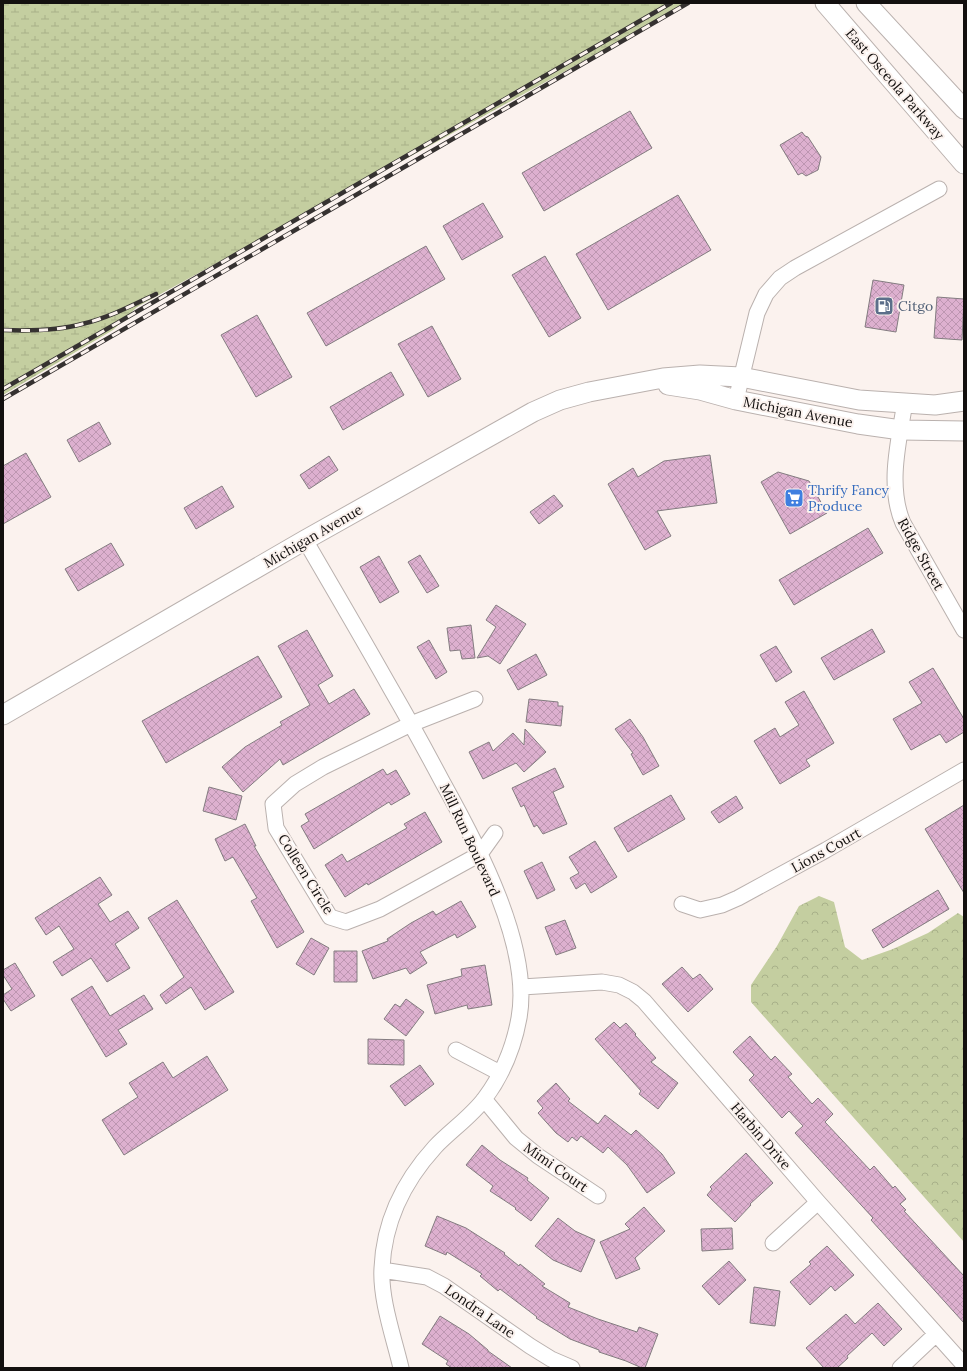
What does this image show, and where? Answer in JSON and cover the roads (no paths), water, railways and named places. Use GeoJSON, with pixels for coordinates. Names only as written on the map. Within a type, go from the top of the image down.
{"type":"FeatureCollection","features":[{"type":"Feature","properties":{"kind":"main road","name":"East Osceola Parkway"},"geometry":{"type":"LineString","coordinates":[[825,3],[964,164]]}},
{"type":"Feature","properties":{"kind":"main road"},"geometry":{"type":"LineString","coordinates":[[866,3],[964,109]]}},
{"type":"Feature","properties":{"kind":"main road","name":"Michigan Avenue"},"geometry":{"type":"LineString","coordinates":[[3,715],[305,540],[533,412],[560,400],[588,392],[633,383],[663,378],[700,375],[741,377],[859,400],[934,405],[964,401]]}},
{"type":"Feature","properties":{"kind":"main road","name":"Michigan Avenue"},"geometry":{"type":"LineString","coordinates":[[633,383],[668,385],[700,390],[736,400],[858,424],[901,430],[964,431]]}},
{"type":"Feature","properties":{"kind":"street"},"geometry":{"type":"LineString","coordinates":[[736,400],[757,313],[766,294],[780,278],[795,268],[939,189]]}},
{"type":"Feature","properties":{"kind":"street","name":"Ridge Street"},"geometry":{"type":"LineString","coordinates":[[905,402],[898,445],[895,490],[896,506],[903,523],[964,630]]}},
{"type":"Feature","properties":{"kind":"street","name":"Mill Run Boulevard"},"geometry":{"type":"LineString","coordinates":[[305,540],[411,724],[480,854],[509,927],[517,958],[522,987],[520,1018],[511,1051],[500,1073],[484,1099],[435,1147],[415,1171],[398,1198],[388,1225],[382,1270],[384,1297],[401,1368]]}},
{"type":"Feature","properties":{"kind":"street"},"geometry":{"type":"LineString","coordinates":[[411,724],[475,699]]}},
{"type":"Feature","properties":{"kind":"street","name":"Colleen Circle"},"geometry":{"type":"LineString","coordinates":[[411,724],[323,767],[295,784],[273,804],[276,828],[330,918],[346,922],[380,909],[480,854]]}},
{"type":"Feature","properties":{"kind":"street","name":"Lions Court"},"geometry":{"type":"LineString","coordinates":[[682,904],[700,910],[722,905],[738,898],[826,850],[964,770]]}},
{"type":"Feature","properties":{"kind":"street"},"geometry":{"type":"LineString","coordinates":[[480,854],[495,833]]}},
{"type":"Feature","properties":{"kind":"street","name":"Harbin Drive"},"geometry":{"type":"LineString","coordinates":[[522,987],[602,982],[619,985],[634,992],[649,1007],[818,1202],[964,1365]]}},
{"type":"Feature","properties":{"kind":"street"},"geometry":{"type":"LineString","coordinates":[[456,1050],[500,1073]]}},
{"type":"Feature","properties":{"kind":"street","name":"Mimi Court"},"geometry":{"type":"LineString","coordinates":[[484,1099],[516,1138],[538,1156],[598,1196]]}},
{"type":"Feature","properties":{"kind":"street"},"geometry":{"type":"LineString","coordinates":[[773,1243],[818,1202]]}},
{"type":"Feature","properties":{"kind":"street","name":"Londra Lane"},"geometry":{"type":"LineString","coordinates":[[382,1270],[427,1277],[444,1286],[551,1360],[572,1368]]}},
{"type":"Feature","properties":{"kind":"street"},"geometry":{"type":"LineString","coordinates":[[900,1368],[936,1334]]}},
{"type":"Feature","properties":{"kind":"railway"},"geometry":{"type":"LineString","coordinates":[[3,389],[671,3]]}},
{"type":"Feature","properties":{"kind":"railway"},"geometry":{"type":"LineString","coordinates":[[3,399],[688,3]]}},
{"type":"Feature","properties":{"kind":"railway"},"geometry":{"type":"LineString","coordinates":[[3,330],[43,330],[72,326],[111,315],[156,294]]}},
{"type":"Feature","properties":{"kind":"place","name":"Citgo"},"geometry":{"type":"Point","coordinates":[884,306]}},
{"type":"Feature","properties":{"kind":"place","name":"Thrify Fancy Produce"},"geometry":{"type":"Point","coordinates":[794,498]}}]}
